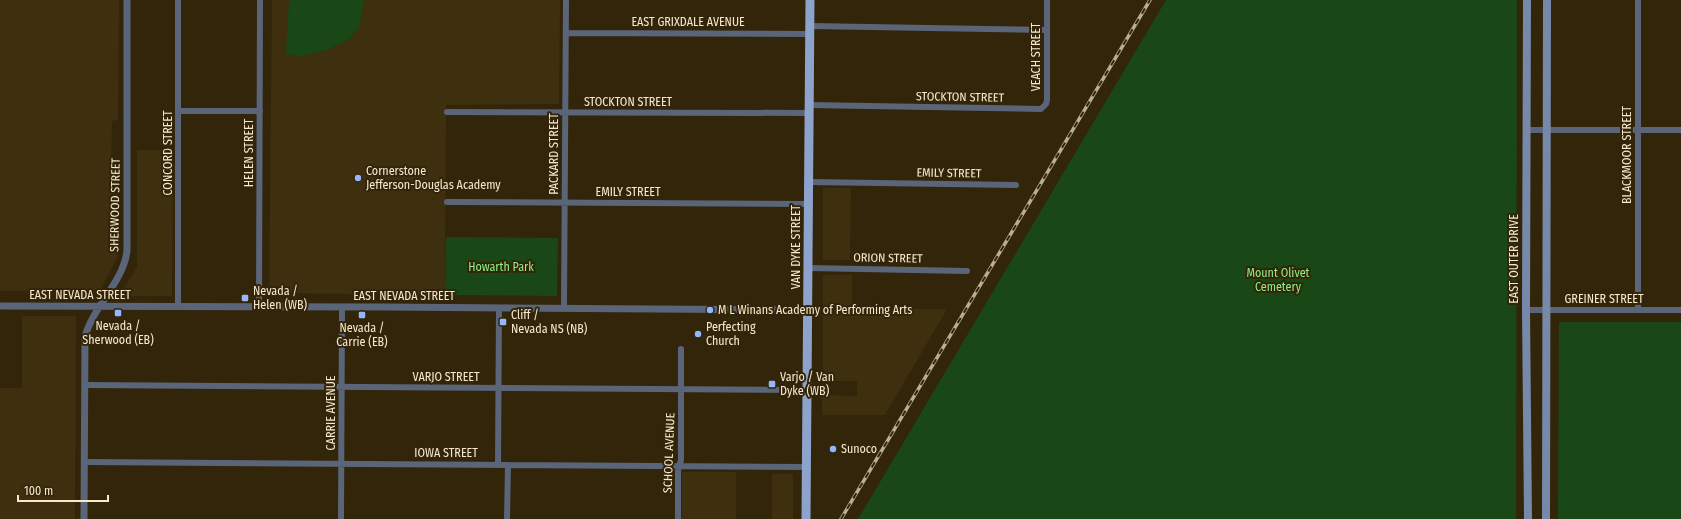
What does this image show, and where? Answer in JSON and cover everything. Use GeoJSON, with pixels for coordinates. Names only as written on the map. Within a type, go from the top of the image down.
{"type":"FeatureCollection","features":[{"type":"Feature","properties":{"kind":"main road","name":"VAN DYKE STREET"},"geometry":{"type":"LineString","coordinates":[[806,519],[810,0]]}},
{"type":"Feature","properties":{"kind":"main road","name":"EAST OUTER DRIVE"},"geometry":{"type":"LineString","coordinates":[[1527,0],[1526,310],[1528,519]]}},
{"type":"Feature","properties":{"kind":"main road"},"geometry":{"type":"LineString","coordinates":[[1546,519],[1548,0]]}},
{"type":"Feature","properties":{"kind":"street","name":"SHERWOOD STREET"},"geometry":{"type":"LineString","coordinates":[[84,519],[85,338],[89,326],[123,266],[127,251],[127,0]]}},
{"type":"Feature","properties":{"kind":"street","name":"CONCORD STREET"},"geometry":{"type":"LineString","coordinates":[[178,0],[178,306]]}},
{"type":"Feature","properties":{"kind":"street","name":"HELEN STREET"},"geometry":{"type":"LineString","coordinates":[[259,307],[260,0]]}},
{"type":"Feature","properties":{"kind":"street","name":"PACKARD STREET"},"geometry":{"type":"LineString","coordinates":[[564,308],[566,0]]}},
{"type":"Feature","properties":{"kind":"street","name":"VEACH STREET"},"geometry":{"type":"LineString","coordinates":[[1038,109],[1045,106],[1047,100],[1047,0]]}},
{"type":"Feature","properties":{"kind":"street","name":"BLACKMOOR STREET"},"geometry":{"type":"LineString","coordinates":[[1638,0],[1638,310]]}},
{"type":"Feature","properties":{"kind":"street","name":"EAST GRIXDALE AVENUE"},"geometry":{"type":"LineString","coordinates":[[566,33],[810,30],[1047,30]]}},
{"type":"Feature","properties":{"kind":"street","name":"STOCKTON STREET"},"geometry":{"type":"LineString","coordinates":[[448,112],[1038,109]]}},
{"type":"Feature","properties":{"kind":"street"},"geometry":{"type":"LineString","coordinates":[[179,111],[260,111]]}},
{"type":"Feature","properties":{"kind":"street"},"geometry":{"type":"LineString","coordinates":[[1527,130],[1681,130]]}},
{"type":"Feature","properties":{"kind":"street","name":"EMILY STREET"},"geometry":{"type":"LineString","coordinates":[[809,182],[1016,185]]}},
{"type":"Feature","properties":{"kind":"street","name":"EMILY STREET"},"geometry":{"type":"LineString","coordinates":[[447,202],[809,204]]}},
{"type":"Feature","properties":{"kind":"street","name":"ORION STREET"},"geometry":{"type":"LineString","coordinates":[[808,268],[967,271]]}},
{"type":"Feature","properties":{"kind":"street","name":"EAST NEVADA STREET"},"geometry":{"type":"LineString","coordinates":[[0,306],[564,308],[808,311]]}},
{"type":"Feature","properties":{"kind":"street","name":"CARRIE AVENUE"},"geometry":{"type":"LineString","coordinates":[[341,519],[342,307]]}},
{"type":"Feature","properties":{"kind":"street"},"geometry":{"type":"LineString","coordinates":[[498,465],[499,308]]}},
{"type":"Feature","properties":{"kind":"street","name":"GREINER STREET"},"geometry":{"type":"LineString","coordinates":[[1526,310],[1681,310]]}},
{"type":"Feature","properties":{"kind":"street","name":"SCHOOL AVENUE"},"geometry":{"type":"LineString","coordinates":[[678,519],[679,466],[681,460],[681,349]]}},
{"type":"Feature","properties":{"kind":"street","name":"VARJO STREET"},"geometry":{"type":"LineString","coordinates":[[85,385],[807,390]]}},
{"type":"Feature","properties":{"kind":"street","name":"IOWA STREET"},"geometry":{"type":"LineString","coordinates":[[84,462],[807,467]]}},
{"type":"Feature","properties":{"kind":"street"},"geometry":{"type":"LineString","coordinates":[[507,519],[508,465]]}},
{"type":"Feature","properties":{"kind":"shaded area"},"geometry":{"type":"Polygon","coordinates":[[[0,0],[119,0],[118,120],[112,121],[111,174],[118,175],[118,257],[100,290],[0,291],[0,0]]]}},
{"type":"Feature","properties":{"kind":"shaded area","name":"Cornerstone Jefferson-Douglas Academy"},"geometry":{"type":"Polygon","coordinates":[[[272,0],[560,0],[559,104],[446,105],[445,295],[269,293],[272,0]]]}},
{"type":"Feature","properties":{"kind":"shaded area"},"geometry":{"type":"Polygon","coordinates":[[[137,150],[173,150],[172,296],[119,296],[137,267],[137,150]]]}},
{"type":"Feature","properties":{"kind":"shaded area"},"geometry":{"type":"Polygon","coordinates":[[[823,188],[851,188],[850,260],[823,260],[823,188]]]}},
{"type":"Feature","properties":{"kind":"shaded area"},"geometry":{"type":"Polygon","coordinates":[[[823,275],[852,275],[852,309],[947,309],[885,415],[822,415],[822,395],[857,396],[857,381],[823,381],[823,275]]]}},
{"type":"Feature","properties":{"kind":"shaded area"},"geometry":{"type":"Polygon","coordinates":[[[22,316],[76,316],[75,519],[0,519],[0,388],[22,388],[22,316]]]}},
{"type":"Feature","properties":{"kind":"shaded area"},"geometry":{"type":"Polygon","coordinates":[[[682,472],[736,472],[736,519],[682,519],[682,472]]]}},
{"type":"Feature","properties":{"kind":"shaded area"},"geometry":{"type":"Polygon","coordinates":[[[772,474],[793,474],[793,519],[772,519],[772,474]]]}},
{"type":"Feature","properties":{"kind":"green space"},"geometry":{"type":"Polygon","coordinates":[[[289,0],[364,0],[359,27],[348,40],[327,50],[302,56],[286,54],[289,0]]]}},
{"type":"Feature","properties":{"kind":"green space","name":"Mount Olivet Cemetery"},"geometry":{"type":"Polygon","coordinates":[[[1166,0],[1517,0],[1516,519],[858,519],[1166,0]]]}},
{"type":"Feature","properties":{"kind":"green space","name":"Howarth Park"},"geometry":{"type":"Polygon","coordinates":[[[446,237],[558,238],[557,296],[445,295],[446,237]]]}},
{"type":"Feature","properties":{"kind":"green space"},"geometry":{"type":"Polygon","coordinates":[[[1559,322],[1681,322],[1681,519],[1558,519],[1559,322]]]}},
{"type":"Feature","properties":{"kind":"railway"},"geometry":{"type":"LineString","coordinates":[[841,519],[1150,0]]}},
{"type":"Feature","properties":{"kind":"place","name":"Cornerstone Jefferson-Douglas Academy"},"geometry":{"type":"Point","coordinates":[358,178]}},
{"type":"Feature","properties":{"kind":"place","name":"Nevada / Helen (WB)"},"geometry":{"type":"Point","coordinates":[245,298]}},
{"type":"Feature","properties":{"kind":"place","name":"M L Winans Academy of Performing Arts"},"geometry":{"type":"Point","coordinates":[710,310]}},
{"type":"Feature","properties":{"kind":"place","name":"Nevada / Sherwood (EB)"},"geometry":{"type":"Point","coordinates":[118,313]}},
{"type":"Feature","properties":{"kind":"place","name":"Nevada / Carrie (EB)"},"geometry":{"type":"Point","coordinates":[362,315]}},
{"type":"Feature","properties":{"kind":"place","name":"Cliff / Nevada NS (NB)"},"geometry":{"type":"Point","coordinates":[503,322]}},
{"type":"Feature","properties":{"kind":"place","name":"Perfecting Church"},"geometry":{"type":"Point","coordinates":[698,334]}},
{"type":"Feature","properties":{"kind":"place","name":"Varjo / Van Dyke (WB)"},"geometry":{"type":"Point","coordinates":[772,384]}},
{"type":"Feature","properties":{"kind":"place","name":"Sunoco"},"geometry":{"type":"Point","coordinates":[833,449]}}]}
